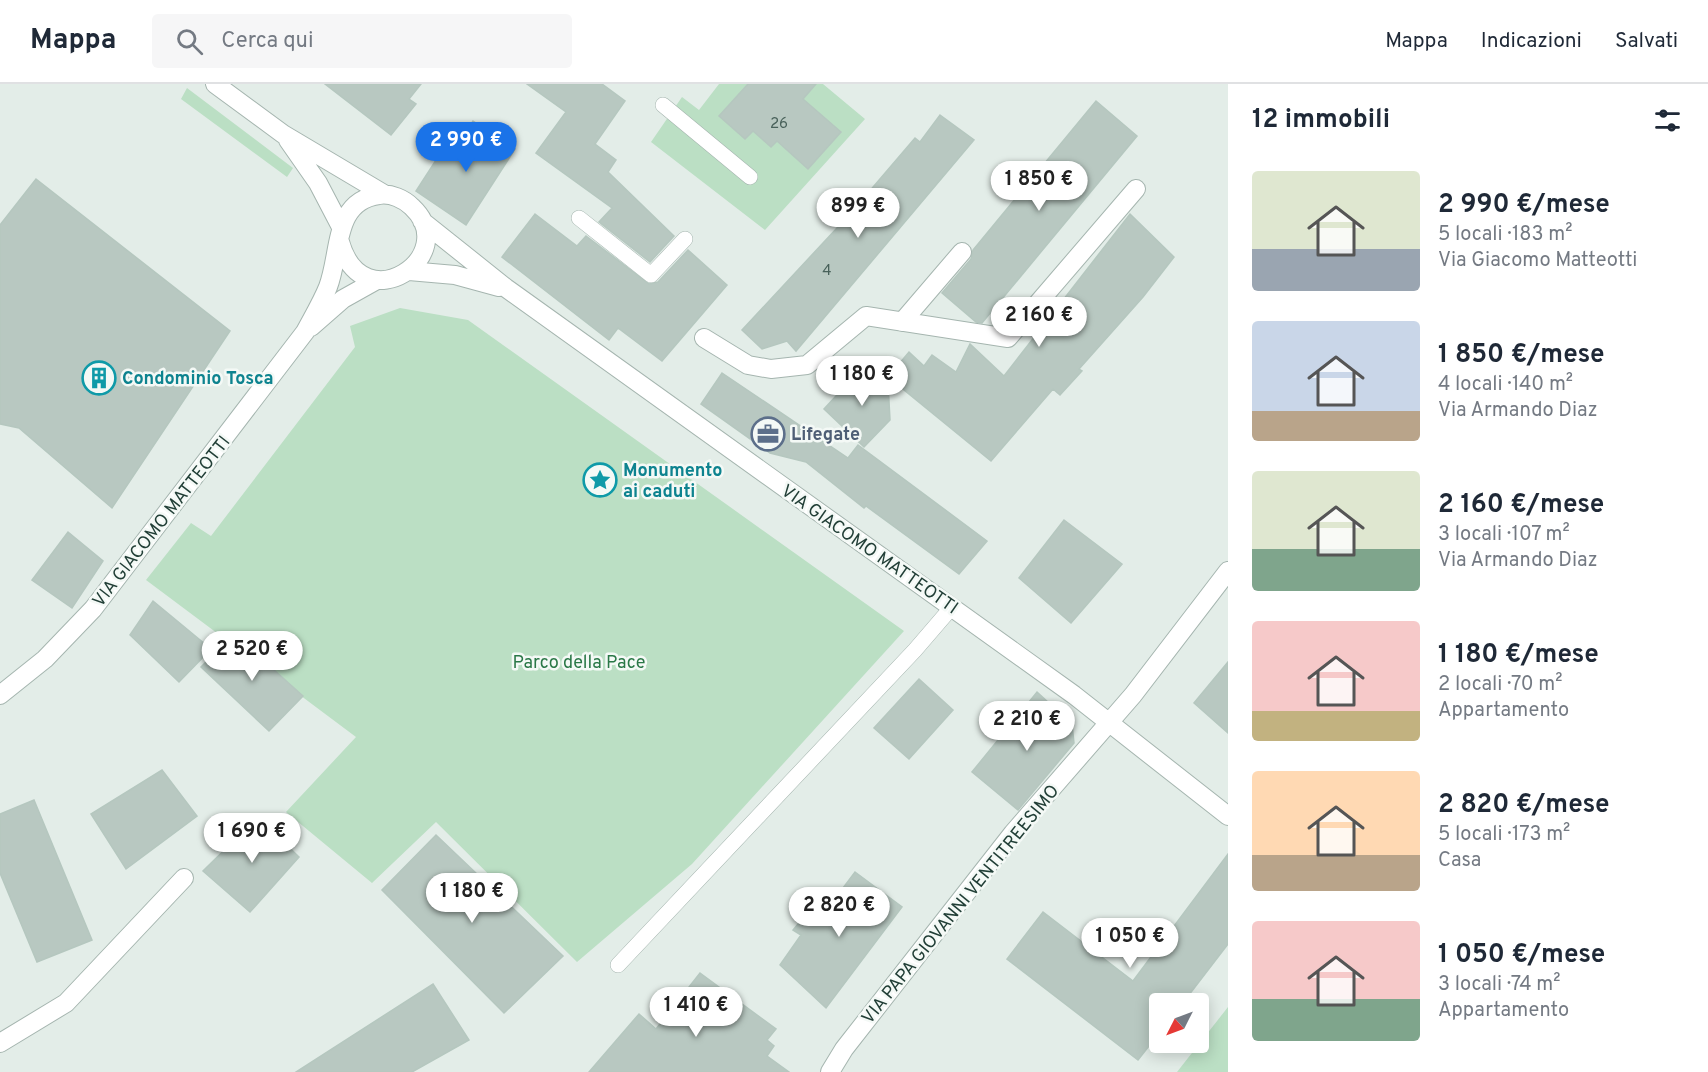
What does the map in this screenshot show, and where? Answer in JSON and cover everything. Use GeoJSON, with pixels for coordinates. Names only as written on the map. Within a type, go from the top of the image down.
{"type":"FeatureCollection","features":[{"type":"Feature","properties":{"kind":"street"},"geometry":{"type":"LineString","coordinates":[[215,84],[239,91],[283,134],[318,183],[340,234],[344,256],[352,268],[363,276],[377,280]]}},
{"type":"Feature","properties":{"kind":"street"},"geometry":{"type":"LineString","coordinates":[[283,134],[384,194]]}},
{"type":"Feature","properties":{"kind":"street"},"geometry":{"type":"LineString","coordinates":[[705,338],[748,365],[771,369],[807,365],[866,316],[1008,338],[1136,189]]}},
{"type":"Feature","properties":{"kind":"street","name":"VIA GIACOMO MATTEOTTI"},"geometry":{"type":"LineString","coordinates":[[0,695],[45,659],[93,609],[305,332],[327,287],[347,214],[357,203],[369,196],[384,194],[407,202],[422,221],[506,288],[1110,721],[1228,816]]}},
{"type":"Feature","properties":{"kind":"street"},"geometry":{"type":"LineString","coordinates":[[409,271],[419,261],[425,248],[426,234],[422,221]]}},
{"type":"Feature","properties":{"kind":"street"},"geometry":{"type":"LineString","coordinates":[[902,322],[962,252]]}},
{"type":"Feature","properties":{"kind":"street","name":"VIA GIACOMO MATTEOTTI"},"geometry":{"type":"LineString","coordinates":[[305,332],[343,299],[377,280],[391,280],[409,271],[455,275],[506,288]]}},
{"type":"Feature","properties":{"kind":"street","name":"VIA PAPA GIOVANNI VENTITREESIMO"},"geometry":{"type":"LineString","coordinates":[[830,1072],[844,1049],[1013,833],[1110,721],[1228,571]]}},
{"type":"Feature","properties":{"kind":"street"},"geometry":{"type":"LineString","coordinates":[[0,1042],[66,1003],[184,878]]}},
{"type":"Feature","properties":{"kind":"lane"},"geometry":{"type":"LineString","coordinates":[[663,105],[750,177]]}},
{"type":"Feature","properties":{"kind":"lane"},"geometry":{"type":"LineString","coordinates":[[579,218],[651,275],[685,239]]}},
{"type":"Feature","properties":{"kind":"lane"},"geometry":{"type":"LineString","coordinates":[[618,965],[915,650],[952,607]]}},
{"type":"Feature","properties":{"kind":"green space"},"geometry":{"type":"Polygon","coordinates":[[[719,84],[823,84],[865,119],[765,230],[651,142],[682,97],[699,110],[719,84]]]}},
{"type":"Feature","properties":{"kind":"green space"},"geometry":{"type":"Polygon","coordinates":[[[187,88],[293,168],[287,177],[181,99],[187,88]]]}},
{"type":"Feature","properties":{"kind":"green space","name":"Parco della Pace"},"geometry":{"type":"Polygon","coordinates":[[[400,308],[468,320],[904,631],[692,864],[577,962],[436,822],[372,883],[286,812],[356,737],[146,580],[191,523],[211,536],[355,347],[350,326],[400,308]]]}},
{"type":"Feature","properties":{"kind":"green space"},"geometry":{"type":"Polygon","coordinates":[[[1228,1007],[1228,1072],[1177,1072],[1192,1053],[1209,1053],[1209,1031],[1228,1007]]]}},
{"type":"Feature","properties":{"kind":"building"},"geometry":{"type":"Polygon","coordinates":[[[325,84],[421,84],[409,99],[416,104],[391,135],[325,84]]]}},
{"type":"Feature","properties":{"kind":"building"},"geometry":{"type":"Polygon","coordinates":[[[527,84],[602,84],[625,101],[595,144],[616,160],[608,172],[674,236],[650,262],[599,222],[612,208],[536,153],[566,112],[527,84]]]}},
{"type":"Feature","properties":{"kind":"building"},"geometry":{"type":"Polygon","coordinates":[[[748,84],[816,84],[803,99],[841,132],[808,169],[777,141],[771,147],[753,131],[745,139],[719,116],[748,84]]]}},
{"type":"Feature","properties":{"kind":"building"},"geometry":{"type":"Polygon","coordinates":[[[1096,101],[1137,136],[982,323],[976,322],[942,293],[971,259],[973,250],[1096,101]]]}},
{"type":"Feature","properties":{"kind":"building"},"geometry":{"type":"Polygon","coordinates":[[[940,115],[974,140],[796,351],[787,341],[762,349],[742,330],[850,214],[915,138],[920,142],[940,115]]]}},
{"type":"Feature","properties":{"kind":"building"},"geometry":{"type":"Polygon","coordinates":[[[473,121],[515,149],[466,225],[416,191],[447,143],[455,149],[473,121]]]}},
{"type":"Feature","properties":{"kind":"building","name":"Condominio Tosca"},"geometry":{"type":"Polygon","coordinates":[[[36,179],[230,331],[112,508],[19,428],[0,424],[0,225],[36,179]]]}},
{"type":"Feature","properties":{"kind":"building"},"geometry":{"type":"Polygon","coordinates":[[[535,214],[577,246],[586,236],[649,284],[658,282],[688,250],[727,285],[662,361],[618,328],[609,340],[502,257],[535,214]]]}},
{"type":"Feature","properties":{"kind":"building"},"geometry":{"type":"Polygon","coordinates":[[[1130,214],[1174,257],[1143,297],[1079,369],[1082,371],[1060,395],[1053,389],[991,461],[888,377],[909,352],[924,366],[932,355],[956,372],[970,344],[1004,376],[1130,214]]]}},
{"type":"Feature","properties":{"kind":"building"},"geometry":{"type":"Polygon","coordinates":[[[860,370],[888,383],[890,420],[864,447],[824,409],[860,370]]]}},
{"type":"Feature","properties":{"kind":"building"},"geometry":{"type":"Polygon","coordinates":[[[722,373],[848,458],[858,445],[987,541],[959,574],[866,506],[864,508],[806,462],[770,453],[701,404],[722,373]]]}},
{"type":"Feature","properties":{"kind":"building"},"geometry":{"type":"Polygon","coordinates":[[[1064,520],[1122,564],[1071,623],[1019,578],[1064,520]]]}},
{"type":"Feature","properties":{"kind":"building"},"geometry":{"type":"Polygon","coordinates":[[[68,532],[103,561],[72,608],[32,580],[68,532]]]}},
{"type":"Feature","properties":{"kind":"building"},"geometry":{"type":"Polygon","coordinates":[[[153,601],[211,649],[179,682],[130,635],[153,601]]]}},
{"type":"Feature","properties":{"kind":"building"},"geometry":{"type":"Polygon","coordinates":[[[234,634],[303,696],[269,731],[201,667],[234,634]]]}},
{"type":"Feature","properties":{"kind":"building"},"geometry":{"type":"Polygon","coordinates":[[[1228,662],[1228,733],[1194,703],[1228,662]]]}},
{"type":"Feature","properties":{"kind":"building"},"geometry":{"type":"Polygon","coordinates":[[[919,679],[953,710],[909,759],[874,728],[919,679]]]}},
{"type":"Feature","properties":{"kind":"building"},"geometry":{"type":"Polygon","coordinates":[[[1037,692],[1072,724],[1074,743],[1018,810],[972,772],[1037,692]]]}},
{"type":"Feature","properties":{"kind":"building"},"geometry":{"type":"Polygon","coordinates":[[[162,770],[197,816],[126,869],[91,814],[162,770]]]}},
{"type":"Feature","properties":{"kind":"building"},"geometry":{"type":"Polygon","coordinates":[[[34,800],[92,940],[37,962],[0,873],[0,814],[34,800]]]}},
{"type":"Feature","properties":{"kind":"building"},"geometry":{"type":"Polygon","coordinates":[[[258,817],[299,857],[250,912],[203,871],[258,817]]]}},
{"type":"Feature","properties":{"kind":"building"},"geometry":{"type":"Polygon","coordinates":[[[436,835],[563,956],[504,1013],[382,890],[436,835]]]}},
{"type":"Feature","properties":{"kind":"building"},"geometry":{"type":"Polygon","coordinates":[[[1228,854],[1228,944],[1190,993],[1149,993],[1149,1046],[1138,1060],[1007,959],[1043,912],[1133,981],[1228,854]]]}},
{"type":"Feature","properties":{"kind":"building"},"geometry":{"type":"Polygon","coordinates":[[[855,872],[902,907],[826,1008],[780,965],[801,935],[793,930],[814,905],[825,912],[855,872]]]}},
{"type":"Feature","properties":{"kind":"building"},"geometry":{"type":"Polygon","coordinates":[[[700,973],[776,1029],[767,1040],[774,1046],[767,1056],[789,1072],[589,1072],[639,1014],[656,1029],[700,973]]]}},
{"type":"Feature","properties":{"kind":"building"},"geometry":{"type":"Polygon","coordinates":[[[433,984],[469,1040],[412,1072],[296,1072],[433,984]]]}},
{"type":"Feature","properties":{"kind":"place","name":"Condominio Tosca"},"geometry":{"type":"Point","coordinates":[99,378]}},
{"type":"Feature","properties":{"kind":"place","name":"Lifegate"},"geometry":{"type":"Point","coordinates":[768,434]}},
{"type":"Feature","properties":{"kind":"place","name":"Monumento ai caduti"},"geometry":{"type":"Point","coordinates":[600,480]}}]}
